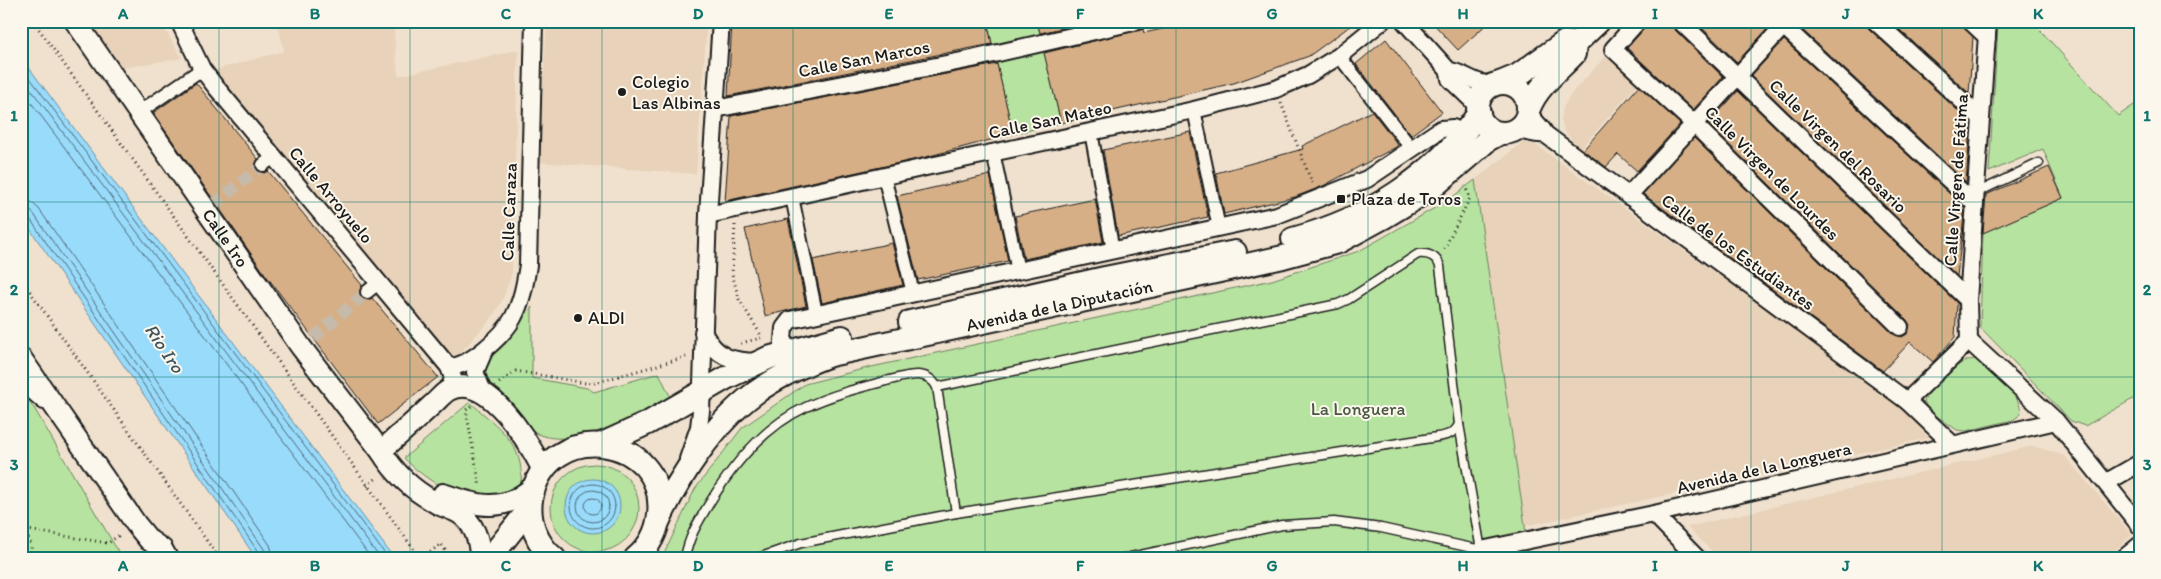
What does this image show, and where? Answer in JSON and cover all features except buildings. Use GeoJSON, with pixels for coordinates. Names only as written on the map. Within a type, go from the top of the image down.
{"type":"FeatureCollection","features":[{"type":"Feature","properties":{"kind":"main road"},"geometry":{"type":"LineString","coordinates":[[1575,44],[1565,42],[1517,76],[1497,83],[1483,93],[1478,110],[1484,124],[1507,132],[1525,122],[1534,97],[1541,87],[1574,54],[1575,44],[1599,21]]}},
{"type":"Feature","properties":{"kind":"main road"},"geometry":{"type":"LineString","coordinates":[[1497,83],[1508,83],[1520,89],[1525,94],[1529,109]]}},
{"type":"Feature","properties":{"kind":"main road","name":"Avenida de la Diputación"},"geometry":{"type":"LineString","coordinates":[[602,444],[648,424],[768,353],[1105,278],[1256,248],[1312,234],[1375,205],[1413,183],[1447,154],[1464,134],[1478,110]]}},
{"type":"Feature","properties":{"kind":"main road","name":"Avenida de la Diputación"},"geometry":{"type":"LineString","coordinates":[[644,554],[670,497],[709,440],[731,414],[753,394],[778,378],[806,364],[830,355],[1283,257],[1338,242],[1432,188],[1489,139],[1507,132]]}},
{"type":"Feature","properties":{"kind":"main road"},"geometry":{"type":"LineString","coordinates":[[490,558],[536,488],[563,452],[575,446],[602,444],[628,452],[647,471],[658,495],[658,522]]}},
{"type":"Feature","properties":{"kind":"main road"},"geometry":{"type":"LineString","coordinates":[[536,488],[536,534],[542,545],[554,558]]}},
{"type":"Feature","properties":{"kind":"street","name":"Calle Iro"},"geometry":{"type":"LineString","coordinates":[[75,21],[138,113],[210,208],[307,342],[390,466],[405,482],[433,502],[459,513],[472,525],[480,545],[480,558]]}},
{"type":"Feature","properties":{"kind":"street","name":"Calle Arroyuelo"},"geometry":{"type":"LineString","coordinates":[[179,21],[202,69],[268,161],[373,287],[449,367]]}},
{"type":"Feature","properties":{"kind":"street","name":"Calle Caraza"},"geometry":{"type":"LineString","coordinates":[[449,367],[460,366],[484,351],[512,320],[523,294],[528,265],[534,21]]}},
{"type":"Feature","properties":{"kind":"street"},"geometry":{"type":"LineString","coordinates":[[680,481],[699,427],[709,351],[703,332],[708,215],[721,21]]}},
{"type":"Feature","properties":{"kind":"street","name":"Calle San Marcos"},"geometry":{"type":"LineString","coordinates":[[715,109],[972,59],[1138,21]]}},
{"type":"Feature","properties":{"kind":"street","name":"Calle San Mateo"},"geometry":{"type":"LineString","coordinates":[[708,215],[1194,110],[1276,89],[1308,75],[1339,56],[1382,21]]}},
{"type":"Feature","properties":{"kind":"street"},"geometry":{"type":"LineString","coordinates":[[1404,21],[1449,71],[1450,79],[1478,110]]}},
{"type":"Feature","properties":{"kind":"street","name":"Calle Virgen de Lourdes"},"geometry":{"type":"LineString","coordinates":[[1638,21],[1613,49],[1694,124],[1900,327]]}},
{"type":"Feature","properties":{"kind":"street","name":"Calle Virgen del Rosario"},"geometry":{"type":"LineString","coordinates":[[1680,21],[1968,300]]}},
{"type":"Feature","properties":{"kind":"street"},"geometry":{"type":"LineString","coordinates":[[1875,21],[1981,118]]}},
{"type":"Feature","properties":{"kind":"street"},"geometry":{"type":"LineString","coordinates":[[1970,21],[1987,29]]}},
{"type":"Feature","properties":{"kind":"street"},"geometry":{"type":"LineString","coordinates":[[1628,196],[1783,23],[1975,198]]}},
{"type":"Feature","properties":{"kind":"street","name":"Calle Virgen de Fátima"},"geometry":{"type":"LineString","coordinates":[[1968,341],[1968,300],[1987,29]]}},
{"type":"Feature","properties":{"kind":"street"},"geometry":{"type":"LineString","coordinates":[[1339,56],[1412,150]]}},
{"type":"Feature","properties":{"kind":"street"},"geometry":{"type":"LineString","coordinates":[[138,113],[202,69]]}},
{"type":"Feature","properties":{"kind":"street"},"geometry":{"type":"LineString","coordinates":[[1449,71],[1479,84],[1497,83]]}},
{"type":"Feature","properties":{"kind":"street","name":"Calle de los Estudiantes"},"geometry":{"type":"LineString","coordinates":[[1529,109],[1531,118],[1542,128],[1545,134],[1907,401],[1952,444]]}},
{"type":"Feature","properties":{"kind":"street"},"geometry":{"type":"LineString","coordinates":[[1194,110],[1219,228]]}},
{"type":"Feature","properties":{"kind":"street"},"geometry":{"type":"LineString","coordinates":[[709,351],[739,361],[768,353],[784,333],[790,320],[1277,215],[1367,180],[1440,129],[1453,128],[1464,134]]}},
{"type":"Feature","properties":{"kind":"street","name":"Calle de los Estudiantes"},"geometry":{"type":"LineString","coordinates":[[1507,132],[1526,130],[1539,135],[1545,134]]}},
{"type":"Feature","properties":{"kind":"street"},"geometry":{"type":"LineString","coordinates":[[1091,132],[1113,251]]}},
{"type":"Feature","properties":{"kind":"street"},"geometry":{"type":"LineString","coordinates":[[993,152],[1018,271]]}},
{"type":"Feature","properties":{"kind":"street"},"geometry":{"type":"LineString","coordinates":[[884,176],[912,293]]}},
{"type":"Feature","properties":{"kind":"street"},"geometry":{"type":"LineString","coordinates":[[792,197],[816,313]]}},
{"type":"Feature","properties":{"kind":"street"},"geometry":{"type":"LineString","coordinates":[[1907,401],[1968,341],[2056,420],[2140,526]]}},
{"type":"Feature","properties":{"kind":"street"},"geometry":{"type":"LineString","coordinates":[[484,351],[475,372],[484,394]]}},
{"type":"Feature","properties":{"kind":"street"},"geometry":{"type":"LineString","coordinates":[[21,358],[136,524],[148,549],[162,549],[167,558]]}},
{"type":"Feature","properties":{"kind":"street"},"geometry":{"type":"LineString","coordinates":[[449,367],[453,378],[450,390]]}},
{"type":"Feature","properties":{"kind":"street"},"geometry":{"type":"LineString","coordinates":[[21,381],[58,413]]}},
{"type":"Feature","properties":{"kind":"street"},"geometry":{"type":"LineString","coordinates":[[381,451],[450,390],[467,387],[484,394],[508,415],[529,443],[536,488]]}},
{"type":"Feature","properties":{"kind":"street","name":"Avenida de la Longuera"},"geometry":{"type":"LineString","coordinates":[[1481,550],[1654,514],[2056,420]]}},
{"type":"Feature","properties":{"kind":"street","name":"Calle Iro"},"geometry":{"type":"LineString","coordinates":[[381,451],[440,493],[480,505],[502,506],[518,500],[536,488]]}},
{"type":"Feature","properties":{"kind":"street"},"geometry":{"type":"LineString","coordinates":[[2107,482],[2140,463]]}},
{"type":"Feature","properties":{"kind":"street"},"geometry":{"type":"LineString","coordinates":[[1654,514],[1697,558]]}},
{"type":"Feature","properties":{"kind":"street"},"geometry":{"type":"LineString","coordinates":[[2124,558],[2140,545]]}},
{"type":"Feature","properties":{"kind":"lane"},"geometry":{"type":"LineString","coordinates":[[1975,198],[2039,163]]}},
{"type":"Feature","properties":{"kind":"lane"},"geometry":{"type":"LineString","coordinates":[[937,387],[1338,304],[1349,300],[1418,254],[1434,257],[1440,266],[1459,424],[1481,550],[1381,528],[1334,522],[1282,525],[1126,558]]}},
{"type":"Feature","properties":{"kind":"lane"},"geometry":{"type":"LineString","coordinates":[[684,558],[694,528],[722,483],[747,451],[781,422],[820,401],[894,379],[924,375],[930,377],[937,387],[956,513]]}},
{"type":"Feature","properties":{"kind":"lane"},"geometry":{"type":"LineString","coordinates":[[758,558],[801,543],[956,513],[1431,438],[1454,432],[1459,424]]}},
{"type":"Feature","properties":{"kind":"path"},"geometry":{"type":"LineString","coordinates":[[33,21],[421,558],[441,544],[451,558]]}},
{"type":"Feature","properties":{"kind":"path"},"geometry":{"type":"LineString","coordinates":[[1276,89],[1318,200]]}},
{"type":"Feature","properties":{"kind":"path"},"geometry":{"type":"LineString","coordinates":[[736,209],[732,274],[739,299],[768,353]]}},
{"type":"Feature","properties":{"kind":"path"},"geometry":{"type":"LineString","coordinates":[[21,279],[219,558]]}},
{"type":"Feature","properties":{"kind":"path"},"geometry":{"type":"LineString","coordinates":[[480,505],[482,498],[466,410],[484,394],[516,371],[591,384],[709,351],[768,353]]}},
{"type":"Feature","properties":{"kind":"path"},"geometry":{"type":"LineString","coordinates":[[21,530],[108,543],[136,524]]}},
{"type":"Feature","properties":{"kind":"path"},"geometry":{"type":"LineString","coordinates":[[21,530],[28,536],[32,548],[28,558]]}},
{"type":"Feature","properties":{"kind":"shaded area"},"geometry":{"type":"Polygon","coordinates":[[[75,21],[160,21],[182,58],[109,70],[75,21]]]}},
{"type":"Feature","properties":{"kind":"shaded area"},"geometry":{"type":"Polygon","coordinates":[[[277,21],[393,21],[398,76],[518,50],[512,273],[502,301],[491,319],[452,362],[211,71],[284,51],[277,21]]]}},
{"type":"Feature","properties":{"kind":"shaded area","name":"Colegio Las Albinas"},"geometry":{"type":"Polygon","coordinates":[[[547,21],[707,21],[696,174],[538,162],[547,21]]]}},
{"type":"Feature","properties":{"kind":"shaded area"},"geometry":{"type":"Polygon","coordinates":[[[1605,57],[1639,83],[1580,149],[1565,132],[1561,120],[1563,108],[1571,94],[1605,57]]]}},
{"type":"Feature","properties":{"kind":"shaded area"},"geometry":{"type":"Polygon","coordinates":[[[1523,142],[1536,145],[1894,400],[1929,438],[1525,526],[1475,180],[1523,142]]]}},
{"type":"Feature","properties":{"kind":"shaded area"},"geometry":{"type":"Polygon","coordinates":[[[2033,446],[2065,456],[2132,535],[2106,558],[1719,558],[1687,527],[2033,446]]]}},
{"type":"Feature","properties":{"kind":"green space"},"geometry":{"type":"Polygon","coordinates":[[[987,21],[1037,21],[1061,123],[1013,134],[987,21]]]}},
{"type":"Feature","properties":{"kind":"green space"},"geometry":{"type":"Polygon","coordinates":[[[2004,21],[2032,21],[2118,116],[2140,101],[2140,395],[2085,426],[2071,421],[1980,327],[1983,232],[2063,198],[2043,149],[1989,172],[1998,26],[2004,21]]]}},
{"type":"Feature","properties":{"kind":"green space","name":"La Longuera"},"geometry":{"type":"Polygon","coordinates":[[[1475,180],[1528,558],[662,558],[695,489],[742,428],[805,384],[867,368],[1272,280],[1359,251],[1447,201],[1475,180]]]}},
{"type":"Feature","properties":{"kind":"green space"},"geometry":{"type":"Polygon","coordinates":[[[532,307],[532,378],[587,388],[594,392],[659,373],[671,398],[626,421],[589,434],[571,438],[555,438],[535,432],[485,382],[486,364],[532,307]]]}},
{"type":"Feature","properties":{"kind":"green space"},"geometry":{"type":"Polygon","coordinates":[[[1975,359],[1989,369],[2011,390],[2020,406],[2021,414],[2013,420],[1966,431],[1957,430],[1928,410],[1924,401],[1933,388],[1953,369],[1968,360],[1975,359]]]}},
{"type":"Feature","properties":{"kind":"green space"},"geometry":{"type":"Polygon","coordinates":[[[21,395],[34,408],[122,558],[21,558],[21,395]]]}},
{"type":"Feature","properties":{"kind":"green space"},"geometry":{"type":"Polygon","coordinates":[[[470,402],[499,428],[514,447],[519,457],[521,484],[504,495],[474,498],[461,495],[436,484],[404,458],[470,402]]]}},
{"type":"Feature","properties":{"kind":"green space"},"geometry":{"type":"Polygon","coordinates":[[[595,464],[612,467],[620,471],[632,483],[636,491],[639,508],[636,525],[632,533],[620,545],[612,549],[595,552],[578,549],[570,545],[558,533],[554,525],[551,508],[554,491],[558,483],[570,471],[578,467],[595,464]]]}},
{"type":"Feature","properties":{"kind":"water","name":"Rio Iro"},"geometry":{"type":"Polygon","coordinates":[[[21,57],[394,558],[256,558],[21,216],[21,57]]]}},
{"type":"Feature","properties":{"kind":"water"},"geometry":{"type":"Polygon","coordinates":[[[588,479],[598,479],[608,483],[616,491],[620,506],[616,521],[608,529],[598,533],[588,533],[578,529],[570,521],[566,511],[566,501],[570,491],[578,483],[588,479]]]}},
{"type":"Feature","properties":{"kind":"tunnel"},"geometry":{"type":"LineString","coordinates":[[213,205],[263,165]]}},
{"type":"Feature","properties":{"kind":"tunnel"},"geometry":{"type":"LineString","coordinates":[[313,338],[367,292]]}},
{"type":"Feature","properties":{"kind":"place","name":"Colegio Las Albinas"},"geometry":{"type":"Point","coordinates":[622,92]}},
{"type":"Feature","properties":{"kind":"place","name":"Plaza de Toros"},"geometry":{"type":"Point","coordinates":[1341,199]}},
{"type":"Feature","properties":{"kind":"place","name":"ALDI"},"geometry":{"type":"Point","coordinates":[578,318]}}]}
